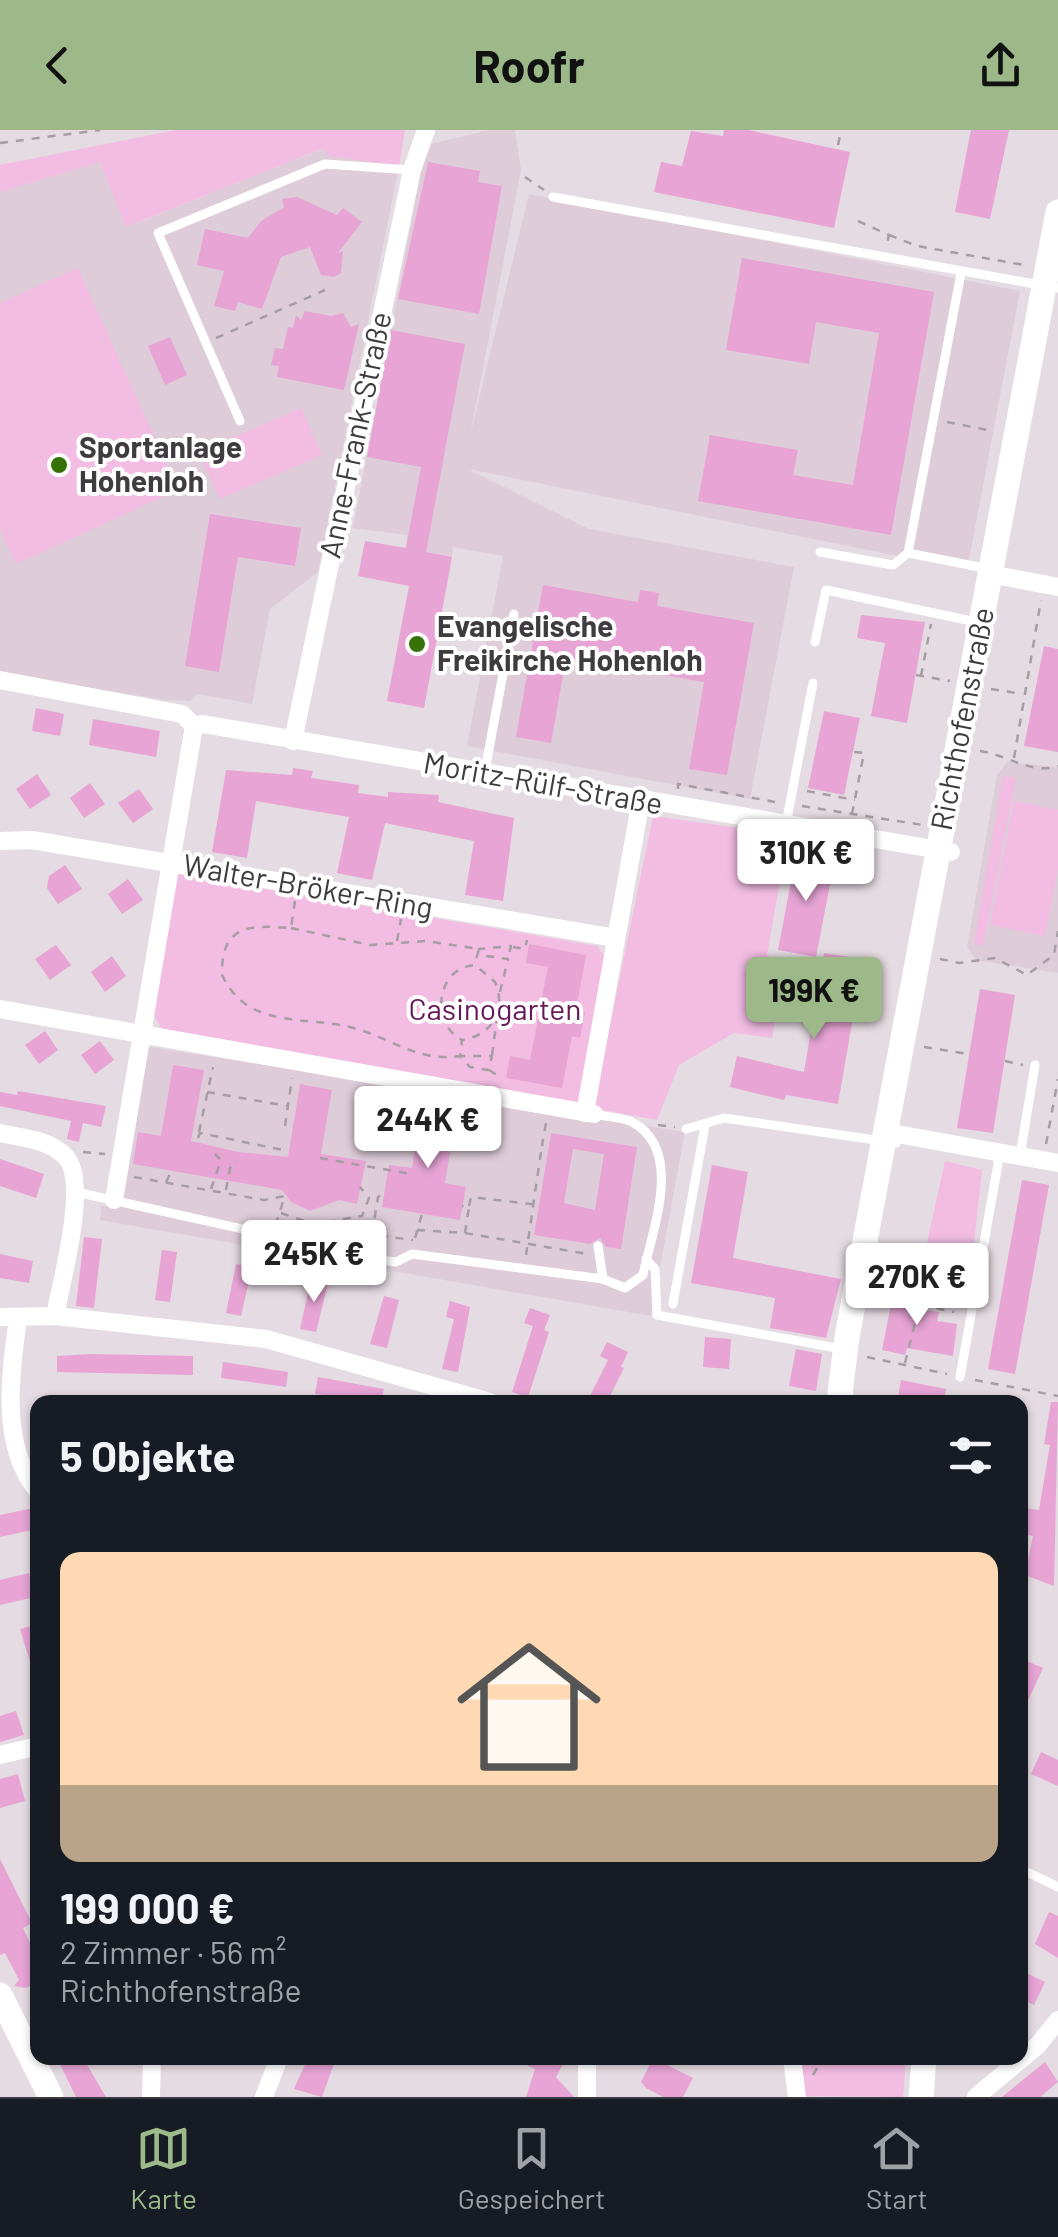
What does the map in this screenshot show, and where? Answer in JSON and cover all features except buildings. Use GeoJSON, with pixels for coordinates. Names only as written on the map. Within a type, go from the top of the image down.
{"type":"FeatureCollection","features":[{"type":"Feature","properties":{"kind":"street","name":"Anne-Frank-Straße"},"geometry":{"type":"LineString","coordinates":[[293,740],[412,170],[426,130]]}},
{"type":"Feature","properties":{"kind":"street","name":"Richthofenstraße"},"geometry":{"type":"LineString","coordinates":[[845,1395],[1007,518],[1020,426],[1042,332],[1058,212]]}},
{"type":"Feature","properties":{"kind":"street"},"geometry":{"type":"LineString","coordinates":[[993,587],[1051,585]]}},
{"type":"Feature","properties":{"kind":"street","name":"Moritz-Rülf-Straße"},"geometry":{"type":"LineString","coordinates":[[0,680],[182,714],[194,726],[203,724],[786,826],[947,838]]}},
{"type":"Feature","properties":{"kind":"street"},"geometry":{"type":"LineString","coordinates":[[114,1200],[194,726]]}},
{"type":"Feature","properties":{"kind":"street"},"geometry":{"type":"LineString","coordinates":[[0,1008],[589,1114],[641,800]]}},
{"type":"Feature","properties":{"kind":"street","name":"Walter-Bröker-Ring"},"geometry":{"type":"LineString","coordinates":[[0,841],[32,840],[616,938]]}},
{"type":"Feature","properties":{"kind":"street"},"geometry":{"type":"LineString","coordinates":[[0,1133],[48,1144],[70,1161],[76,1192],[56,1316]]}},
{"type":"Feature","properties":{"kind":"street"},"geometry":{"type":"LineString","coordinates":[[890,1145],[1000,1153],[1050,1162]]}},
{"type":"Feature","properties":{"kind":"street"},"geometry":{"type":"LineString","coordinates":[[9,1474],[9,1318],[56,1316],[266,1339],[465,1395]]}},
{"type":"Feature","properties":{"kind":"street"},"geometry":{"type":"LineString","coordinates":[[0,1755],[30,1748]]}},
{"type":"Feature","properties":{"kind":"street"},"geometry":{"type":"LineString","coordinates":[[0,1994],[30,2056]]}},
{"type":"Feature","properties":{"kind":"street"},"geometry":{"type":"LineString","coordinates":[[1028,2053],[1058,2020]]}},
{"type":"Feature","properties":{"kind":"street"},"geometry":{"type":"LineString","coordinates":[[34,2065],[50,2097]]}},
{"type":"Feature","properties":{"kind":"street"},"geometry":{"type":"LineString","coordinates":[[150,2097],[152,2065]]}},
{"type":"Feature","properties":{"kind":"street"},"geometry":{"type":"LineString","coordinates":[[264,2097],[276,2065]]}},
{"type":"Feature","properties":{"kind":"street"},"geometry":{"type":"LineString","coordinates":[[586,2065],[587,2097]]}},
{"type":"Feature","properties":{"kind":"street"},"geometry":{"type":"LineString","coordinates":[[793,2065],[797,2097]]}},
{"type":"Feature","properties":{"kind":"street"},"geometry":{"type":"LineString","coordinates":[[921,2097],[923,2065]]}},
{"type":"Feature","properties":{"kind":"street"},"geometry":{"type":"LineString","coordinates":[[976,2097],[1014,2065]]}},
{"type":"Feature","properties":{"kind":"lane"},"geometry":{"type":"LineString","coordinates":[[240,422],[158,233],[325,164],[412,170]]}},
{"type":"Feature","properties":{"kind":"lane"},"geometry":{"type":"LineString","coordinates":[[554,197],[961,273],[1047,281]]}},
{"type":"Feature","properties":{"kind":"lane"},"geometry":{"type":"LineString","coordinates":[[820,552],[893,565],[908,552],[961,273]]}},
{"type":"Feature","properties":{"kind":"lane"},"geometry":{"type":"LineString","coordinates":[[908,552],[993,587]]}},
{"type":"Feature","properties":{"kind":"lane"},"geometry":{"type":"LineString","coordinates":[[815,642],[826,590],[911,606],[933,615],[993,587]]}},
{"type":"Feature","properties":{"kind":"lane"},"geometry":{"type":"LineString","coordinates":[[485,774],[514,614]]}},
{"type":"Feature","properties":{"kind":"lane"},"geometry":{"type":"LineString","coordinates":[[786,826],[813,682]]}},
{"type":"Feature","properties":{"kind":"lane"},"geometry":{"type":"LineString","coordinates":[[1020,1156],[1035,1066]]}},
{"type":"Feature","properties":{"kind":"lane"},"geometry":{"type":"LineString","coordinates":[[76,1192],[265,1234],[282,1247],[396,1262],[412,1254],[524,1272],[604,1279],[618,1288],[632,1286],[644,1275],[661,1156],[653,1140],[632,1122],[589,1114]]}},
{"type":"Feature","properties":{"kind":"lane"},"geometry":{"type":"LineString","coordinates":[[686,1129],[724,1118],[890,1145]]}},
{"type":"Feature","properties":{"kind":"lane"},"geometry":{"type":"LineString","coordinates":[[673,1304],[704,1125]]}},
{"type":"Feature","properties":{"kind":"lane"},"geometry":{"type":"LineString","coordinates":[[960,1377],[1000,1153]]}},
{"type":"Feature","properties":{"kind":"lane"},"geometry":{"type":"LineString","coordinates":[[600,1251],[604,1279]]}},
{"type":"Feature","properties":{"kind":"lane"},"geometry":{"type":"LineString","coordinates":[[646,1259],[656,1269],[657,1315],[850,1354]]}},
{"type":"Feature","properties":{"kind":"lane"},"geometry":{"type":"LineString","coordinates":[[927,1275],[978,1282]]}},
{"type":"Feature","properties":{"kind":"lane"},"geometry":{"type":"LineString","coordinates":[[1028,1872],[1058,1887]]}},
{"type":"Feature","properties":{"kind":"path"},"geometry":{"type":"LineString","coordinates":[[0,143],[100,130]]}},
{"type":"Feature","properties":{"kind":"path"},"geometry":{"type":"LineString","coordinates":[[838,145],[841,130]]}},
{"type":"Feature","properties":{"kind":"path"},"geometry":{"type":"LineString","coordinates":[[526,177],[554,197]]}},
{"type":"Feature","properties":{"kind":"path"},"geometry":{"type":"LineString","coordinates":[[858,221],[916,246],[1047,281]]}},
{"type":"Feature","properties":{"kind":"path"},"geometry":{"type":"LineString","coordinates":[[886,248],[889,235]]}},
{"type":"Feature","properties":{"kind":"path"},"geometry":{"type":"LineString","coordinates":[[206,342],[326,290]]}},
{"type":"Feature","properties":{"kind":"path"},"geometry":{"type":"LineString","coordinates":[[934,419],[1020,426]]}},
{"type":"Feature","properties":{"kind":"path"},"geometry":{"type":"LineString","coordinates":[[1014,758],[1024,695],[1051,585]]}},
{"type":"Feature","properties":{"kind":"path"},"geometry":{"type":"LineString","coordinates":[[933,615],[918,676],[962,683]]}},
{"type":"Feature","properties":{"kind":"path"},"geometry":{"type":"LineString","coordinates":[[990,689],[1024,695]]}},
{"type":"Feature","properties":{"kind":"path"},"geometry":{"type":"LineString","coordinates":[[978,750],[1014,758],[1034,769],[1058,766]]}},
{"type":"Feature","properties":{"kind":"path"},"geometry":{"type":"LineString","coordinates":[[852,814],[864,753],[853,752]]}},
{"type":"Feature","properties":{"kind":"path"},"geometry":{"type":"LineString","coordinates":[[803,790],[854,800]]}},
{"type":"Feature","properties":{"kind":"path"},"geometry":{"type":"LineString","coordinates":[[290,928],[298,887]]}},
{"type":"Feature","properties":{"kind":"path"},"geometry":{"type":"LineString","coordinates":[[397,942],[403,905]]}},
{"type":"Feature","properties":{"kind":"path"},"geometry":{"type":"LineString","coordinates":[[492,1056],[422,1056],[360,1030],[290,1022],[242,1004],[222,975],[228,943],[238,930],[250,926],[290,928],[370,945],[440,942],[478,949],[522,948]]}},
{"type":"Feature","properties":{"kind":"path"},"geometry":{"type":"LineString","coordinates":[[939,958],[960,963],[995,958],[1027,975],[1054,954],[1058,931]]}},
{"type":"Feature","properties":{"kind":"path"},"geometry":{"type":"LineString","coordinates":[[488,1070],[511,946]]}},
{"type":"Feature","properties":{"kind":"path"},"geometry":{"type":"LineString","coordinates":[[478,949],[487,956],[508,959]]}},
{"type":"Feature","properties":{"kind":"path"},"geometry":{"type":"LineString","coordinates":[[475,965],[478,949]]}},
{"type":"Feature","properties":{"kind":"path"},"geometry":{"type":"LineString","coordinates":[[462,1040],[445,1024],[442,997],[452,976],[464,966],[475,965],[492,977],[500,994]]}},
{"type":"Feature","properties":{"kind":"path"},"geometry":{"type":"LineString","coordinates":[[462,1040],[475,1038],[497,1018]]}},
{"type":"Feature","properties":{"kind":"path"},"geometry":{"type":"LineString","coordinates":[[462,1040],[460,1056],[470,1067],[499,1072]]}},
{"type":"Feature","properties":{"kind":"path"},"geometry":{"type":"LineString","coordinates":[[922,1047],[969,1054]]}},
{"type":"Feature","properties":{"kind":"path"},"geometry":{"type":"LineString","coordinates":[[217,1048],[199,1136],[282,1150],[281,1156]]}},
{"type":"Feature","properties":{"kind":"path"},"geometry":{"type":"LineString","coordinates":[[284,1126],[294,1061]]}},
{"type":"Feature","properties":{"kind":"path"},"geometry":{"type":"LineString","coordinates":[[1005,1062],[1035,1066]]}},
{"type":"Feature","properties":{"kind":"path"},"geometry":{"type":"LineString","coordinates":[[1050,1162],[1058,1080]]}},
{"type":"Feature","properties":{"kind":"path"},"geometry":{"type":"LineString","coordinates":[[207,1092],[288,1106]]}},
{"type":"Feature","properties":{"kind":"path"},"geometry":{"type":"LineString","coordinates":[[524,1272],[545,1126]]}},
{"type":"Feature","properties":{"kind":"path"},"geometry":{"type":"LineString","coordinates":[[542,1146],[550,1144]]}},
{"type":"Feature","properties":{"kind":"path"},"geometry":{"type":"LineString","coordinates":[[70,1161],[82,1152],[103,1154],[122,1148]]}},
{"type":"Feature","properties":{"kind":"path"},"geometry":{"type":"LineString","coordinates":[[210,1191],[221,1160],[215,1154]]}},
{"type":"Feature","properties":{"kind":"path"},"geometry":{"type":"LineString","coordinates":[[320,1158],[411,1174]]}},
{"type":"Feature","properties":{"kind":"path"},"geometry":{"type":"LineString","coordinates":[[226,1191],[230,1168],[237,1161]]}},
{"type":"Feature","properties":{"kind":"path"},"geometry":{"type":"LineString","coordinates":[[118,1174],[264,1200],[285,1196],[280,1212],[265,1234]]}},
{"type":"Feature","properties":{"kind":"path"},"geometry":{"type":"LineString","coordinates":[[165,1184],[170,1174]]}},
{"type":"Feature","properties":{"kind":"path"},"geometry":{"type":"LineString","coordinates":[[280,1212],[303,1222],[362,1216],[369,1198],[360,1188]]}},
{"type":"Feature","properties":{"kind":"path"},"geometry":{"type":"LineString","coordinates":[[372,1236],[378,1197],[385,1192]]}},
{"type":"Feature","properties":{"kind":"path"},"geometry":{"type":"LineString","coordinates":[[465,1234],[471,1197],[540,1205]]}},
{"type":"Feature","properties":{"kind":"path"},"geometry":{"type":"LineString","coordinates":[[462,1206],[468,1207]]}},
{"type":"Feature","properties":{"kind":"path"},"geometry":{"type":"LineString","coordinates":[[422,1214],[417,1230],[600,1251]]}},
{"type":"Feature","properties":{"kind":"path"},"geometry":{"type":"LineString","coordinates":[[330,1222],[372,1236],[415,1240]]}},
{"type":"Feature","properties":{"kind":"path"},"geometry":{"type":"LineString","coordinates":[[904,1365],[927,1275]]}},
{"type":"Feature","properties":{"kind":"path"},"geometry":{"type":"LineString","coordinates":[[926,1306],[927,1275]]}},
{"type":"Feature","properties":{"kind":"path"},"geometry":{"type":"LineString","coordinates":[[920,1305],[954,1312]]}},
{"type":"Feature","properties":{"kind":"path"},"geometry":{"type":"LineString","coordinates":[[850,1354],[1058,1396]]}},
{"type":"Feature","properties":{"kind":"shaded area"},"geometry":{"type":"Polygon","coordinates":[[[490,130],[515,130],[521,170],[470,436],[529,194],[1020,291],[967,570],[468,469],[589,529],[794,567],[750,799],[467,746],[503,556],[453,547],[452,557],[406,548],[407,535],[353,528],[426,145],[490,130]]]}},
{"type":"Feature","properties":{"kind":"shaded area"},"geometry":{"type":"Polygon","coordinates":[[[325,148],[399,166],[318,572],[270,609],[252,704],[198,694],[190,701],[165,700],[0,673],[0,192],[100,162],[127,227],[325,148]]]}},
{"type":"Feature","properties":{"kind":"shaded area"},"geometry":{"type":"Polygon","coordinates":[[[1007,762],[1058,767],[1058,973],[976,960],[967,947],[997,775],[1007,762]]]}},
{"type":"Feature","properties":{"kind":"shaded area"},"geometry":{"type":"Polygon","coordinates":[[[145,1049],[685,1132],[651,1316],[100,1220],[101,1206],[117,1208],[145,1049]]]}},
{"type":"Feature","properties":{"kind":"green space"},"geometry":{"type":"Polygon","coordinates":[[[176,130],[405,130],[399,166],[329,156],[324,148],[126,227],[100,162],[0,192],[0,165],[176,130]]]}},
{"type":"Feature","properties":{"kind":"green space"},"geometry":{"type":"Polygon","coordinates":[[[78,268],[178,490],[16,564],[0,528],[0,303],[78,268]]]}},
{"type":"Feature","properties":{"kind":"green space"},"geometry":{"type":"Polygon","coordinates":[[[301,408],[322,455],[220,499],[199,453],[301,408]]]}},
{"type":"Feature","properties":{"kind":"green space"},"geometry":{"type":"Polygon","coordinates":[[[1003,776],[1016,778],[983,946],[974,944],[1003,776]]]}},
{"type":"Feature","properties":{"kind":"green space"},"geometry":{"type":"Polygon","coordinates":[[[1014,801],[1058,810],[1058,868],[1045,936],[990,925],[1014,801]]]}},
{"type":"Feature","properties":{"kind":"green space"},"geometry":{"type":"Polygon","coordinates":[[[653,816],[788,835],[767,955],[786,963],[772,1038],[734,1033],[679,1065],[657,1120],[603,1110],[594,1103],[653,816]]]}},
{"type":"Feature","properties":{"kind":"green space","name":"Casinogarten"},"geometry":{"type":"Polygon","coordinates":[[[177,874],[597,946],[606,959],[581,1108],[163,1031],[154,1015],[177,874]]]}},
{"type":"Feature","properties":{"kind":"green space"},"geometry":{"type":"Polygon","coordinates":[[[945,1161],[982,1170],[971,1270],[951,1275],[921,1270],[945,1161]]]}},
{"type":"Feature","properties":{"kind":"green space"},"geometry":{"type":"Polygon","coordinates":[[[798,2065],[905,2065],[903,2097],[805,2096],[798,2065]]]}},
{"type":"Feature","properties":{"kind":"place","name":"Sportanlage Hohenloh"},"geometry":{"type":"Point","coordinates":[59,465]}},
{"type":"Feature","properties":{"kind":"place","name":"Evangelische Freikirche Hohenloh"},"geometry":{"type":"Point","coordinates":[417,644]}}]}
